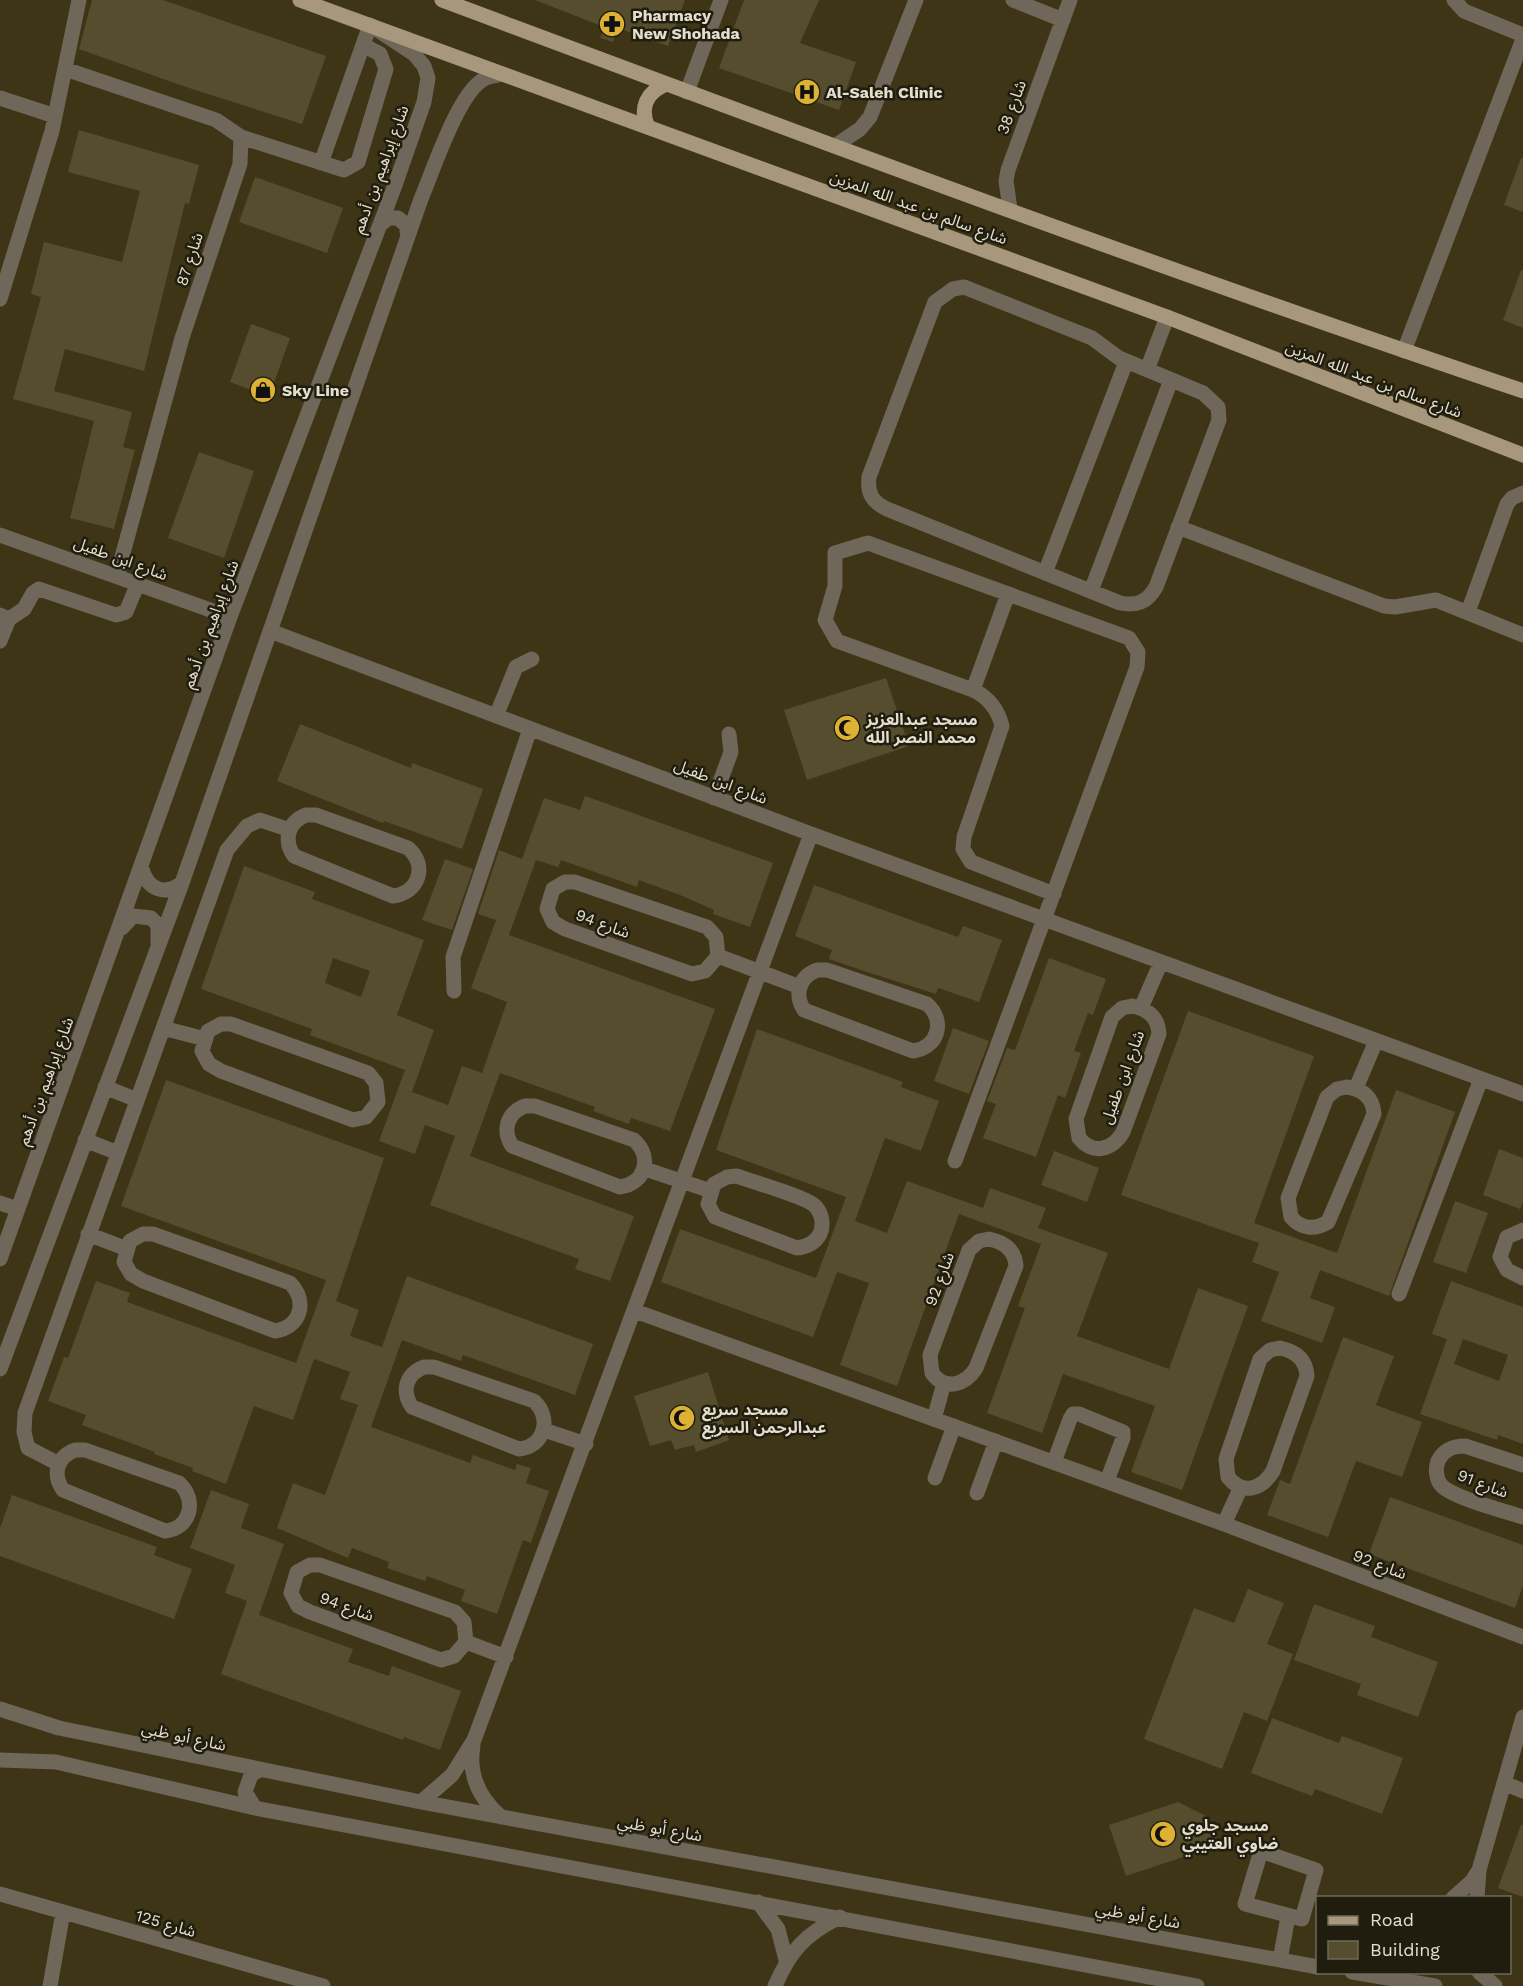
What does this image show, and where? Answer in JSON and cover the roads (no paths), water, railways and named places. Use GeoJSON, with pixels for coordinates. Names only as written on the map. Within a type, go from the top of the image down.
{"type":"FeatureCollection","features":[{"type":"Feature","properties":{"kind":"main road","name":"شارع سالم بن عبد الله المزين"},"geometry":{"type":"LineString","coordinates":[[300,0],[1167,317],[1523,455]]}},
{"type":"Feature","properties":{"kind":"main road","name":"شارع سالم بن عبد الله المزين"},"geometry":{"type":"LineString","coordinates":[[442,0],[834,146],[1404,351],[1523,391]]}},
{"type":"Feature","properties":{"kind":"main road"},"geometry":{"type":"LineString","coordinates":[[648,127],[644,114],[646,101],[654,90],[667,84]]}},
{"type":"Feature","properties":{"kind":"street"},"geometry":{"type":"LineString","coordinates":[[0,298],[55,116],[79,0]]}},
{"type":"Feature","properties":{"kind":"street"},"geometry":{"type":"LineString","coordinates":[[687,92],[720,0]]}},
{"type":"Feature","properties":{"kind":"street"},"geometry":{"type":"LineString","coordinates":[[834,146],[860,129],[878,104],[916,0]]}},
{"type":"Feature","properties":{"kind":"street"},"geometry":{"type":"LineString","coordinates":[[1013,0],[1063,20]]}},
{"type":"Feature","properties":{"kind":"street","name":"شارع 38"},"geometry":{"type":"LineString","coordinates":[[1010,209],[1006,181],[1008,170],[1070,0]]}},
{"type":"Feature","properties":{"kind":"street"},"geometry":{"type":"LineString","coordinates":[[1404,351],[1523,37],[1459,8],[1454,0]]}},
{"type":"Feature","properties":{"kind":"street"},"geometry":{"type":"LineString","coordinates":[[321,163],[370,25]]}},
{"type":"Feature","properties":{"kind":"street","name":"شارع إبراهيم بن أدهم"},"geometry":{"type":"LineString","coordinates":[[0,1259],[142,869],[230,617],[380,225],[424,102],[428,78],[424,66],[414,54],[370,25]]}},
{"type":"Feature","properties":{"kind":"street"},"geometry":{"type":"LineString","coordinates":[[65,69],[216,120],[241,137],[344,170],[358,162],[386,69],[381,54],[363,45]]}},
{"type":"Feature","properties":{"kind":"street"},"geometry":{"type":"LineString","coordinates":[[0,1369],[182,883],[408,236],[457,111],[471,90],[484,79],[502,74]]}},
{"type":"Feature","properties":{"kind":"street"},"geometry":{"type":"LineString","coordinates":[[0,98],[55,116]]}},
{"type":"Feature","properties":{"kind":"street","name":"شارع 87"},"geometry":{"type":"LineString","coordinates":[[117,575],[182,338],[240,164],[241,137]]}},
{"type":"Feature","properties":{"kind":"street"},"geometry":{"type":"LineString","coordinates":[[380,225],[388,218],[398,218],[406,225],[408,236]]}},
{"type":"Feature","properties":{"kind":"street"},"geometry":{"type":"LineString","coordinates":[[952,289],[975,289],[1092,338],[1126,362],[1147,370],[1209,396],[1220,413],[1156,587],[1147,600],[1132,606],[1091,591],[877,505],[871,497],[869,477],[935,302],[952,289]]}},
{"type":"Feature","properties":{"kind":"street"},"geometry":{"type":"LineString","coordinates":[[1147,370],[1167,317]]}},
{"type":"Feature","properties":{"kind":"street"},"geometry":{"type":"LineString","coordinates":[[1045,573],[1126,362]]}},
{"type":"Feature","properties":{"kind":"street"},"geometry":{"type":"LineString","coordinates":[[1091,591],[1172,381]]}},
{"type":"Feature","properties":{"kind":"street"},"geometry":{"type":"LineString","coordinates":[[1468,612],[1507,504],[1512,498],[1523,493]]}},
{"type":"Feature","properties":{"kind":"street"},"geometry":{"type":"LineString","coordinates":[[1178,527],[1384,606],[1395,607],[1436,600],[1523,635]]}},
{"type":"Feature","properties":{"kind":"street","name":"شارع ابن طفيل"},"geometry":{"type":"LineString","coordinates":[[0,535],[230,617]]}},
{"type":"Feature","properties":{"kind":"street"},"geometry":{"type":"LineString","coordinates":[[955,1161],[1054,894],[1137,667],[1138,652],[1129,638],[868,543],[835,553],[836,586],[825,620],[837,641],[973,690],[991,703],[1000,715],[1002,726],[963,837],[963,849],[971,862],[1054,894]]}},
{"type":"Feature","properties":{"kind":"street"},"geometry":{"type":"LineString","coordinates":[[0,641],[4,617],[24,609],[33,593],[39,589],[116,615],[126,612],[138,583]]}},
{"type":"Feature","properties":{"kind":"street"},"geometry":{"type":"LineString","coordinates":[[973,690],[1008,594]]}},
{"type":"Feature","properties":{"kind":"street","name":"شارع ابن طفيل"},"geometry":{"type":"LineString","coordinates":[[270,631],[811,834],[1523,1095]]}},
{"type":"Feature","properties":{"kind":"street"},"geometry":{"type":"LineString","coordinates":[[495,716],[516,667],[532,658]]}},
{"type":"Feature","properties":{"kind":"street"},"geometry":{"type":"LineString","coordinates":[[454,991],[453,957],[530,729]]}},
{"type":"Feature","properties":{"kind":"street"},"geometry":{"type":"LineString","coordinates":[[714,798],[731,752],[729,734]]}},
{"type":"Feature","properties":{"kind":"street"},"geometry":{"type":"LineString","coordinates":[[316,815],[408,848],[417,858],[419,877],[406,892],[393,896],[294,856],[288,843],[290,830],[298,819],[316,815]]}},
{"type":"Feature","properties":{"kind":"street"},"geometry":{"type":"LineString","coordinates":[[59,1464],[28,1448],[24,1432],[25,1413],[227,850],[234,838],[247,826],[260,820],[290,830]]}},
{"type":"Feature","properties":{"kind":"street"},"geometry":{"type":"LineString","coordinates":[[421,1802],[452,1775],[474,1740],[811,834]]}},
{"type":"Feature","properties":{"kind":"street"},"geometry":{"type":"LineString","coordinates":[[142,869],[144,878],[158,890],[166,891],[182,883]]}},
{"type":"Feature","properties":{"kind":"street","name":"شارع 94"},"geometry":{"type":"LineString","coordinates":[[575,882],[707,927],[716,937],[718,956],[705,971],[692,974],[553,922],[548,915],[549,896],[557,885],[575,882]]}},
{"type":"Feature","properties":{"kind":"street"},"geometry":{"type":"LineString","coordinates":[[1013,908],[1022,883]]}},
{"type":"Feature","properties":{"kind":"street"},"geometry":{"type":"LineString","coordinates":[[118,933],[133,916],[151,918],[158,925],[158,949]]}},
{"type":"Feature","properties":{"kind":"street"},"geometry":{"type":"LineString","coordinates":[[718,956],[800,987]]}},
{"type":"Feature","properties":{"kind":"street","name":"شارع ابن طفيل"},"geometry":{"type":"LineString","coordinates":[[1141,1008],[1161,963]]}},
{"type":"Feature","properties":{"kind":"street"},"geometry":{"type":"LineString","coordinates":[[817,970],[827,970],[860,981],[927,1004],[936,1014],[938,1033],[926,1048],[913,1051],[804,1010],[798,998],[800,987],[804,977],[817,970]]}},
{"type":"Feature","properties":{"kind":"street","name":"شارع ابن طفيل"},"geometry":{"type":"LineString","coordinates":[[1122,1008],[1141,1008],[1156,1020],[1159,1034],[1116,1143],[1103,1149],[1091,1147],[1079,1138],[1076,1119],[1112,1017],[1122,1008]]}},
{"type":"Feature","properties":{"kind":"street"},"geometry":{"type":"LineString","coordinates":[[231,1024],[368,1073],[376,1083],[378,1102],[366,1117],[353,1120],[209,1065],[202,1052],[205,1039],[213,1027],[231,1024]]}},
{"type":"Feature","properties":{"kind":"street"},"geometry":{"type":"LineString","coordinates":[[163,1028],[205,1039]]}},
{"type":"Feature","properties":{"kind":"street"},"geometry":{"type":"LineString","coordinates":[[1356,1088],[1376,1041]]}},
{"type":"Feature","properties":{"kind":"street"},"geometry":{"type":"LineString","coordinates":[[1399,1294],[1481,1079]]}},
{"type":"Feature","properties":{"kind":"street"},"geometry":{"type":"LineString","coordinates":[[105,1087],[137,1100]]}},
{"type":"Feature","properties":{"kind":"street"},"geometry":{"type":"LineString","coordinates":[[1356,1088],[1371,1101],[1374,1114],[1328,1222],[1314,1228],[1303,1226],[1291,1217],[1288,1198],[1327,1097],[1337,1089],[1356,1088]]}},
{"type":"Feature","properties":{"kind":"street"},"geometry":{"type":"LineString","coordinates":[[535,1106],[634,1140],[643,1150],[645,1169],[633,1184],[620,1187],[512,1146],[506,1133],[508,1120],[516,1109],[535,1106]]}},
{"type":"Feature","properties":{"kind":"street"},"geometry":{"type":"LineString","coordinates":[[85,1140],[118,1153]]}},
{"type":"Feature","properties":{"kind":"street"},"geometry":{"type":"LineString","coordinates":[[645,1169],[711,1191]]}},
{"type":"Feature","properties":{"kind":"street"},"geometry":{"type":"LineString","coordinates":[[737,1176],[811,1203],[820,1213],[821,1232],[810,1245],[797,1248],[727,1224],[715,1217],[710,1209],[711,1191],[719,1180],[737,1176]]}},
{"type":"Feature","properties":{"kind":"street"},"geometry":{"type":"LineString","coordinates":[[0,1203],[18,1209]]}},
{"type":"Feature","properties":{"kind":"street"},"geometry":{"type":"LineString","coordinates":[[1523,1230],[1507,1237],[1500,1257],[1507,1270],[1523,1278]]}},
{"type":"Feature","properties":{"kind":"street"},"geometry":{"type":"LineString","coordinates":[[88,1234],[127,1249]]}},
{"type":"Feature","properties":{"kind":"street"},"geometry":{"type":"LineString","coordinates":[[153,1234],[290,1283],[298,1293],[300,1312],[288,1327],[275,1331],[143,1281],[131,1274],[126,1267],[127,1249],[135,1237],[153,1234]]}},
{"type":"Feature","properties":{"kind":"street","name":"شارع 92"},"geometry":{"type":"LineString","coordinates":[[998,1241],[1013,1253],[1016,1266],[969,1379],[956,1385],[944,1383],[932,1373],[930,1355],[969,1250],[979,1242],[998,1241]]}},
{"type":"Feature","properties":{"kind":"street","name":"شارع 92"},"geometry":{"type":"LineString","coordinates":[[635,1311],[1107,1481],[1523,1637]]}},
{"type":"Feature","properties":{"kind":"street"},"geometry":{"type":"LineString","coordinates":[[1270,1350],[1289,1350],[1304,1362],[1306,1376],[1276,1461],[1265,1483],[1252,1489],[1240,1486],[1228,1477],[1226,1459],[1260,1359],[1270,1350]]}},
{"type":"Feature","properties":{"kind":"street"},"geometry":{"type":"LineString","coordinates":[[434,1367],[534,1401],[543,1411],[544,1430],[532,1445],[519,1449],[412,1407],[405,1394],[408,1382],[416,1370],[434,1367]]}},
{"type":"Feature","properties":{"kind":"street"},"geometry":{"type":"LineString","coordinates":[[934,1419],[944,1383]]}},
{"type":"Feature","properties":{"kind":"street"},"geometry":{"type":"LineString","coordinates":[[1054,1462],[1070,1419],[1073,1414],[1079,1414],[1123,1432],[1123,1438],[1107,1481]]}},
{"type":"Feature","properties":{"kind":"street"},"geometry":{"type":"LineString","coordinates":[[935,1478],[954,1426]]}},
{"type":"Feature","properties":{"kind":"street"},"geometry":{"type":"LineString","coordinates":[[544,1430],[586,1444]]}},
{"type":"Feature","properties":{"kind":"street"},"geometry":{"type":"LineString","coordinates":[[977,1493],[996,1441]]}},
{"type":"Feature","properties":{"kind":"street","name":"شارع 91"},"geometry":{"type":"LineString","coordinates":[[1523,1465],[1465,1446],[1455,1446],[1443,1453],[1437,1464],[1436,1474],[1443,1487],[1455,1493],[1523,1517]]}},
{"type":"Feature","properties":{"kind":"street"},"geometry":{"type":"LineString","coordinates":[[85,1450],[179,1483],[188,1493],[190,1512],[178,1527],[165,1531],[63,1490],[56,1477],[59,1464],[67,1453],[85,1450]]}},
{"type":"Feature","properties":{"kind":"street"},"geometry":{"type":"LineString","coordinates":[[1224,1524],[1240,1486]]}},
{"type":"Feature","properties":{"kind":"street","name":"شارع 94"},"geometry":{"type":"LineString","coordinates":[[320,1565],[455,1612],[464,1622],[466,1642],[454,1656],[441,1660],[304,1609],[293,1598],[294,1580],[302,1569],[320,1565]]}},
{"type":"Feature","properties":{"kind":"street"},"geometry":{"type":"LineString","coordinates":[[466,1642],[506,1657]]}},
{"type":"Feature","properties":{"kind":"street","name":"شارع أبو ظبي"},"geometry":{"type":"LineString","coordinates":[[0,1709],[59,1728],[421,1802],[1280,1960],[1314,1964]]}},
{"type":"Feature","properties":{"kind":"street"},"geometry":{"type":"LineString","coordinates":[[1477,1896],[1479,1870],[1523,1718]]}},
{"type":"Feature","properties":{"kind":"street"},"geometry":{"type":"LineString","coordinates":[[474,1740],[472,1768],[475,1783],[481,1796],[501,1817]]}},
{"type":"Feature","properties":{"kind":"street"},"geometry":{"type":"LineString","coordinates":[[0,1760],[56,1762],[255,1808],[1197,1986]]}},
{"type":"Feature","properties":{"kind":"street"},"geometry":{"type":"LineString","coordinates":[[255,1808],[245,1792],[251,1775],[259,1770]]}},
{"type":"Feature","properties":{"kind":"street"},"geometry":{"type":"LineString","coordinates":[[1504,1783],[1523,1791]]}},
{"type":"Feature","properties":{"kind":"street"},"geometry":{"type":"LineString","coordinates":[[1261,1851],[1316,1870],[1303,1918],[1300,1920],[1288,1917],[1245,1904],[1261,1851]]}},
{"type":"Feature","properties":{"kind":"street"},"geometry":{"type":"LineString","coordinates":[[1455,1896],[1472,1881],[1479,1870]]}},
{"type":"Feature","properties":{"kind":"street","name":"شارع 125"},"geometry":{"type":"LineString","coordinates":[[0,1894],[323,1986]]}},
{"type":"Feature","properties":{"kind":"street"},"geometry":{"type":"LineString","coordinates":[[758,1902],[778,1929],[786,1960]]}},
{"type":"Feature","properties":{"kind":"street"},"geometry":{"type":"LineString","coordinates":[[50,1986],[63,1912]]}},
{"type":"Feature","properties":{"kind":"street"},"geometry":{"type":"LineString","coordinates":[[775,1986],[786,1960],[813,1932],[840,1917]]}},
{"type":"Feature","properties":{"kind":"street"},"geometry":{"type":"LineString","coordinates":[[1280,1960],[1288,1917]]}},
{"type":"Feature","properties":{"kind":"street"},"geometry":{"type":"LineString","coordinates":[[1364,1974],[1436,1986]]}},
{"type":"Feature","properties":{"kind":"street"},"geometry":{"type":"LineString","coordinates":[[1481,1974],[1495,1986]]}},
{"type":"Feature","properties":{"kind":"place","name":"Pharmacy New Shohada"},"geometry":{"type":"Point","coordinates":[612,24]}},
{"type":"Feature","properties":{"kind":"place","name":"Al-Saleh Clinic"},"geometry":{"type":"Point","coordinates":[807,92]}},
{"type":"Feature","properties":{"kind":"place","name":"Sky Line"},"geometry":{"type":"Point","coordinates":[263,390]}},
{"type":"Feature","properties":{"kind":"place","name":"مسجد عبدالعزيز محمد النصر الله"},"geometry":{"type":"Point","coordinates":[847,728]}},
{"type":"Feature","properties":{"kind":"place","name":"مسجد سريع عبدالرحمن السريع"},"geometry":{"type":"Point","coordinates":[682,1418]}},
{"type":"Feature","properties":{"kind":"place","name":"مسجد جلوي ضاوي العتيبي"},"geometry":{"type":"Point","coordinates":[1163,1834]}}]}
